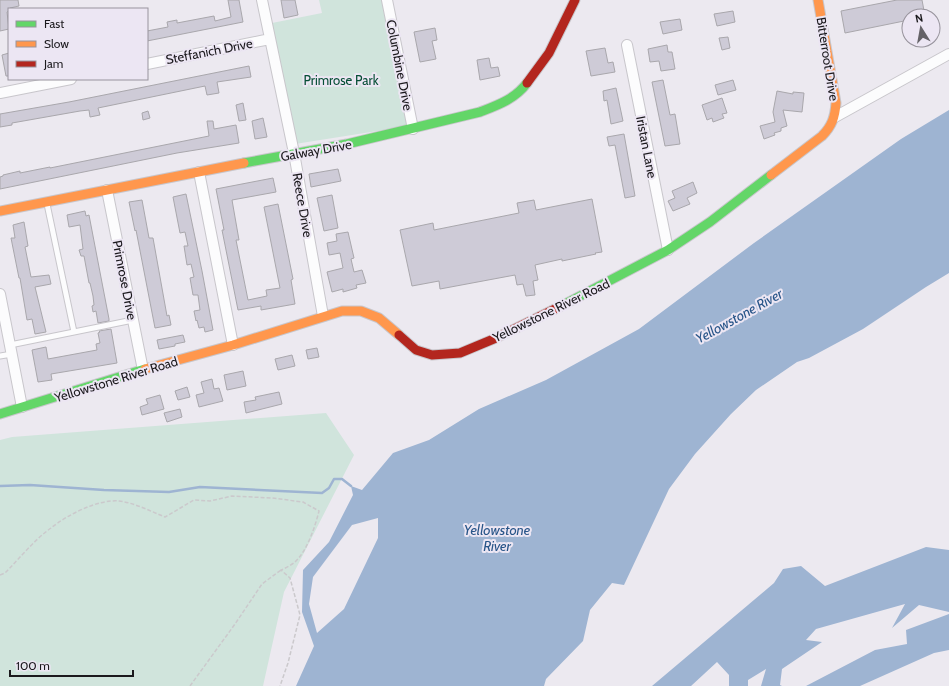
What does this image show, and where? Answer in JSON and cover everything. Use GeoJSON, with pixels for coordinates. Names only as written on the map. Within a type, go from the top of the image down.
{"type":"FeatureCollection","features":[{"type":"Feature","properties":{"kind":"street","name":"Reece Drive"},"geometry":{"type":"LineString","coordinates":[[262,0],[294,153],[324,316]]}},
{"type":"Feature","properties":{"kind":"street","name":"Columbine Drive"},"geometry":{"type":"LineString","coordinates":[[387,0],[412,129]]}},
{"type":"Feature","properties":{"kind":"street","name":"Galway Drive"},"geometry":{"type":"LineString","coordinates":[[0,211],[294,153],[347,144],[480,112],[498,105],[518,94],[531,79],[547,57],[575,0]]}},
{"type":"Feature","properties":{"kind":"street","name":"Bitterroot Drive"},"geometry":{"type":"LineString","coordinates":[[818,0],[836,103],[835,117]]}},
{"type":"Feature","properties":{"kind":"street","name":"Steffanich Drive"},"geometry":{"type":"LineString","coordinates":[[148,64],[270,39]]}},
{"type":"Feature","properties":{"kind":"street","name":"Iristan Lane"},"geometry":{"type":"LineString","coordinates":[[627,46],[668,250]]}},
{"type":"Feature","properties":{"kind":"street"},"geometry":{"type":"LineString","coordinates":[[835,117],[949,54]]}},
{"type":"Feature","properties":{"kind":"street"},"geometry":{"type":"LineString","coordinates":[[0,94],[66,80]]}},
{"type":"Feature","properties":{"kind":"street","name":"Yellowstone River Road"},"geometry":{"type":"LineString","coordinates":[[0,414],[342,311],[361,311],[379,318],[416,350],[432,355],[460,353],[542,316],[668,250],[710,222],[822,136],[830,128],[835,117]]}},
{"type":"Feature","properties":{"kind":"street"},"geometry":{"type":"LineString","coordinates":[[199,172],[232,344]]}},
{"type":"Feature","properties":{"kind":"street","name":"Primrose Drive"},"geometry":{"type":"LineString","coordinates":[[107,190],[143,370]]}},
{"type":"Feature","properties":{"kind":"street"},"geometry":{"type":"LineString","coordinates":[[0,294],[22,407]]}},
{"type":"Feature","properties":{"kind":"lane"},"geometry":{"type":"LineString","coordinates":[[47,202],[74,332]]}},
{"type":"Feature","properties":{"kind":"lane"},"geometry":{"type":"LineString","coordinates":[[0,356],[11,349],[74,332],[133,320]]}},
{"type":"Feature","properties":{"kind":"path"},"geometry":{"type":"LineString","coordinates":[[0,575],[5,573],[51,528],[74,514],[105,501],[119,501],[165,517],[194,500],[210,501],[232,496],[272,498],[303,502],[319,511],[308,543],[295,562],[262,584],[236,624],[190,686]]}},
{"type":"Feature","properties":{"kind":"path"},"geometry":{"type":"LineString","coordinates":[[280,686],[288,663],[300,615],[290,578],[282,570]]}},
{"type":"Feature","properties":{"kind":"green space","name":"Primrose Park"},"geometry":{"type":"Polygon","coordinates":[[[319,0],[382,0],[409,126],[295,144],[272,23],[322,13],[319,0]]]}},
{"type":"Feature","properties":{"kind":"green space"},"geometry":{"type":"Polygon","coordinates":[[[326,413],[354,455],[284,592],[263,686],[0,686],[0,440],[12,437],[326,413]]]}},
{"type":"Feature","properties":{"kind":"water","name":"Yellowstone River"},"geometry":{"type":"Polygon","coordinates":[[[949,110],[949,273],[863,329],[809,358],[797,362],[756,390],[731,414],[695,454],[669,489],[624,585],[612,583],[590,610],[583,641],[546,679],[544,686],[296,686],[314,646],[302,612],[303,570],[329,542],[353,495],[351,486],[362,490],[393,453],[429,440],[479,409],[546,380],[639,329],[754,243],[901,139],[949,110]],[[378,518],[352,525],[313,577],[309,604],[317,633],[344,609],[378,538],[378,518]]]}},
{"type":"Feature","properties":{"kind":"water"},"geometry":{"type":"Polygon","coordinates":[[[926,547],[949,550],[949,612],[919,605],[892,628],[905,604],[816,629],[806,640],[822,642],[782,669],[780,685],[782,686],[761,686],[766,669],[748,680],[748,686],[729,686],[729,675],[717,662],[691,686],[652,686],[774,583],[783,569],[801,566],[825,586],[926,547]]]}},
{"type":"Feature","properties":{"kind":"water"},"geometry":{"type":"Polygon","coordinates":[[[949,614],[949,650],[934,653],[860,686],[806,686],[875,650],[907,644],[906,630],[949,614]]]}},
{"type":"Feature","properties":{"kind":"building"},"geometry":{"type":"Polygon","coordinates":[[[0,0],[18,0],[19,6],[8,8],[8,29],[0,31],[0,0]]]}},
{"type":"Feature","properties":{"kind":"building"},"geometry":{"type":"Polygon","coordinates":[[[228,0],[239,0],[243,22],[148,41],[148,31],[168,27],[167,22],[177,20],[177,23],[214,16],[215,21],[231,17],[228,0]]]}},
{"type":"Feature","properties":{"kind":"building"},"geometry":{"type":"Polygon","coordinates":[[[281,0],[295,0],[298,15],[284,18],[281,0]]]}},
{"type":"Feature","properties":{"kind":"building"},"geometry":{"type":"Polygon","coordinates":[[[897,0],[922,0],[924,8],[901,8],[901,22],[845,33],[841,11],[897,0]]]}},
{"type":"Feature","properties":{"kind":"building"},"geometry":{"type":"Polygon","coordinates":[[[733,11],[735,22],[717,26],[714,14],[733,11]]]}},
{"type":"Feature","properties":{"kind":"building"},"geometry":{"type":"Polygon","coordinates":[[[680,19],[682,30],[663,34],[660,22],[680,19]]]}},
{"type":"Feature","properties":{"kind":"building"},"geometry":{"type":"Polygon","coordinates":[[[435,28],[437,40],[432,41],[436,59],[420,62],[414,32],[435,28]]]}},
{"type":"Feature","properties":{"kind":"building"},"geometry":{"type":"Polygon","coordinates":[[[728,37],[730,48],[722,50],[719,38],[728,37]]]}},
{"type":"Feature","properties":{"kind":"building"},"geometry":{"type":"Polygon","coordinates":[[[667,45],[668,52],[672,52],[675,69],[661,71],[659,61],[650,62],[648,49],[667,45]]]}},
{"type":"Feature","properties":{"kind":"building"},"geometry":{"type":"Polygon","coordinates":[[[605,48],[608,63],[613,62],[615,72],[591,76],[586,51],[605,48]]]}},
{"type":"Feature","properties":{"kind":"building"},"geometry":{"type":"Polygon","coordinates":[[[8,53],[8,76],[6,76],[2,55],[8,53]]]}},
{"type":"Feature","properties":{"kind":"building"},"geometry":{"type":"Polygon","coordinates":[[[489,58],[491,68],[498,67],[500,76],[480,80],[477,60],[489,58]]]}},
{"type":"Feature","properties":{"kind":"building"},"geometry":{"type":"Polygon","coordinates":[[[249,66],[251,77],[217,82],[219,93],[207,95],[205,86],[98,108],[100,115],[90,117],[89,110],[80,111],[12,123],[12,125],[0,127],[0,114],[69,102],[249,66]]]}},
{"type":"Feature","properties":{"kind":"building"},"geometry":{"type":"Polygon","coordinates":[[[663,80],[670,115],[675,114],[680,144],[665,146],[652,82],[663,80]]]}},
{"type":"Feature","properties":{"kind":"building"},"geometry":{"type":"Polygon","coordinates":[[[733,80],[736,90],[718,95],[715,85],[733,80]]]}},
{"type":"Feature","properties":{"kind":"building"},"geometry":{"type":"Polygon","coordinates":[[[616,88],[623,121],[611,124],[607,100],[604,101],[603,91],[616,88]]]}},
{"type":"Feature","properties":{"kind":"building"},"geometry":{"type":"Polygon","coordinates":[[[777,91],[793,94],[793,92],[804,93],[802,112],[783,110],[787,126],[781,128],[781,131],[774,133],[775,135],[764,139],[760,126],[775,122],[773,112],[777,91]]]}},
{"type":"Feature","properties":{"kind":"building"},"geometry":{"type":"Polygon","coordinates":[[[722,98],[727,113],[722,114],[724,118],[713,122],[712,118],[707,120],[702,105],[722,98]]]}},
{"type":"Feature","properties":{"kind":"building"},"geometry":{"type":"Polygon","coordinates":[[[243,103],[246,120],[239,121],[236,105],[243,103]]]}},
{"type":"Feature","properties":{"kind":"building"},"geometry":{"type":"Polygon","coordinates":[[[148,111],[150,118],[143,120],[142,113],[148,111]]]}},
{"type":"Feature","properties":{"kind":"building"},"geometry":{"type":"Polygon","coordinates":[[[263,118],[267,137],[255,139],[252,121],[263,118]]]}},
{"type":"Feature","properties":{"kind":"building"},"geometry":{"type":"Polygon","coordinates":[[[207,121],[213,121],[214,129],[236,125],[239,143],[177,153],[0,189],[0,177],[3,175],[20,171],[20,173],[50,168],[209,136],[207,121]]]}},
{"type":"Feature","properties":{"kind":"building"},"geometry":{"type":"Polygon","coordinates":[[[624,134],[635,196],[625,198],[615,145],[609,146],[607,137],[624,134]]]}},
{"type":"Feature","properties":{"kind":"building"},"geometry":{"type":"Polygon","coordinates":[[[338,169],[341,181],[311,187],[309,174],[338,169]]]}},
{"type":"Feature","properties":{"kind":"building"},"geometry":{"type":"Polygon","coordinates":[[[273,178],[276,192],[232,200],[239,240],[236,240],[248,300],[267,296],[266,290],[280,288],[264,207],[278,204],[293,279],[291,280],[295,304],[261,310],[261,306],[238,310],[222,230],[224,230],[216,189],[273,178]]]}},
{"type":"Feature","properties":{"kind":"building"},"geometry":{"type":"Polygon","coordinates":[[[693,182],[697,193],[687,198],[690,204],[673,211],[668,201],[675,198],[672,191],[693,182]]]}},
{"type":"Feature","properties":{"kind":"building"},"geometry":{"type":"Polygon","coordinates":[[[186,194],[213,330],[205,332],[204,327],[199,328],[197,320],[196,321],[194,311],[200,310],[198,295],[193,295],[190,278],[194,277],[191,264],[187,265],[184,246],[188,246],[185,232],[180,233],[173,197],[186,194]]]}},
{"type":"Feature","properties":{"kind":"building"},"geometry":{"type":"Polygon","coordinates":[[[332,195],[338,228],[324,231],[317,198],[332,195]]]}},
{"type":"Feature","properties":{"kind":"building"},"geometry":{"type":"Polygon","coordinates":[[[592,199],[602,252],[562,261],[562,259],[535,265],[538,280],[533,281],[535,295],[526,296],[523,284],[517,285],[515,275],[440,289],[439,281],[412,286],[400,230],[433,223],[434,230],[519,213],[517,203],[534,200],[536,210],[592,199]]]}},
{"type":"Feature","properties":{"kind":"building"},"geometry":{"type":"Polygon","coordinates":[[[142,200],[149,238],[153,238],[167,316],[169,315],[171,325],[155,328],[129,202],[142,200]]]}},
{"type":"Feature","properties":{"kind":"building"},"geometry":{"type":"Polygon","coordinates":[[[85,211],[86,216],[89,215],[109,319],[109,321],[98,323],[96,311],[93,312],[93,296],[84,256],[81,256],[79,250],[83,249],[80,225],[69,227],[67,215],[85,211]]]}},
{"type":"Feature","properties":{"kind":"building"},"geometry":{"type":"Polygon","coordinates":[[[24,222],[28,246],[25,247],[31,277],[49,275],[51,284],[35,287],[46,332],[35,334],[32,319],[27,320],[11,238],[15,238],[13,225],[24,222]]]}},
{"type":"Feature","properties":{"kind":"building"},"geometry":{"type":"Polygon","coordinates":[[[348,232],[354,258],[351,259],[354,272],[362,270],[366,283],[356,285],[357,288],[343,292],[343,289],[332,292],[327,272],[343,268],[340,253],[329,255],[327,243],[337,241],[336,234],[348,232]]]}},
{"type":"Feature","properties":{"kind":"building"},"geometry":{"type":"Polygon","coordinates":[[[111,329],[117,363],[51,374],[52,380],[38,382],[32,350],[46,347],[48,359],[97,350],[96,344],[100,343],[99,331],[111,329]]]}},
{"type":"Feature","properties":{"kind":"building"},"geometry":{"type":"Polygon","coordinates":[[[183,335],[185,342],[175,344],[175,346],[159,349],[157,340],[183,335]]]}},
{"type":"Feature","properties":{"kind":"building"},"geometry":{"type":"Polygon","coordinates":[[[317,348],[319,357],[308,359],[306,350],[317,348]]]}},
{"type":"Feature","properties":{"kind":"building"},"geometry":{"type":"Polygon","coordinates":[[[292,355],[295,366],[278,370],[275,359],[292,355]]]}},
{"type":"Feature","properties":{"kind":"building"},"geometry":{"type":"Polygon","coordinates":[[[243,371],[246,386],[227,390],[224,375],[243,371]]]}},
{"type":"Feature","properties":{"kind":"building"},"geometry":{"type":"Polygon","coordinates":[[[212,379],[214,389],[219,388],[223,401],[199,407],[196,395],[204,393],[201,382],[212,379]]]}},
{"type":"Feature","properties":{"kind":"building"},"geometry":{"type":"Polygon","coordinates":[[[187,387],[190,397],[178,400],[175,391],[187,387]]]}},
{"type":"Feature","properties":{"kind":"building"},"geometry":{"type":"Polygon","coordinates":[[[279,392],[282,404],[246,413],[244,402],[256,400],[255,397],[279,392]]]}},
{"type":"Feature","properties":{"kind":"building"},"geometry":{"type":"Polygon","coordinates":[[[160,395],[164,409],[142,415],[140,407],[148,404],[146,399],[160,395]]]}},
{"type":"Feature","properties":{"kind":"building"},"geometry":{"type":"Polygon","coordinates":[[[180,409],[182,417],[167,422],[164,413],[180,409]]]}},
{"type":"Feature","properties":{"kind":"waterway"},"geometry":{"type":"LineString","coordinates":[[0,486],[30,485],[104,490],[169,492],[200,487],[322,493],[329,488],[334,479],[342,479],[351,486]]}},
{"type":"Feature","properties":{"kind":"traffic: fast"},"geometry":{"type":"LineString","coordinates":[[244,163],[347,144],[480,112],[500,104],[512,97],[527,83]]}},
{"type":"Feature","properties":{"kind":"traffic: fast"},"geometry":{"type":"LineString","coordinates":[[565,304],[668,250],[710,222],[771,175]]}},
{"type":"Feature","properties":{"kind":"traffic: fast"},"geometry":{"type":"LineString","coordinates":[[0,414],[145,369]]}},
{"type":"Feature","properties":{"kind":"traffic: slow"},"geometry":{"type":"LineString","coordinates":[[771,175],[822,136],[831,125],[834,117],[836,103],[818,0]]}},
{"type":"Feature","properties":{"kind":"traffic: slow"},"geometry":{"type":"LineString","coordinates":[[0,211],[244,163]]}},
{"type":"Feature","properties":{"kind":"traffic: slow"},"geometry":{"type":"LineString","coordinates":[[145,369],[233,345],[342,311],[361,311],[379,318],[399,335]]}},
{"type":"Feature","properties":{"kind":"traffic: jam"},"geometry":{"type":"LineString","coordinates":[[527,83],[549,53],[575,0]]}},
{"type":"Feature","properties":{"kind":"traffic: jam"},"geometry":{"type":"LineString","coordinates":[[399,335],[416,350],[432,355],[460,353],[496,338],[565,304]]}}]}
